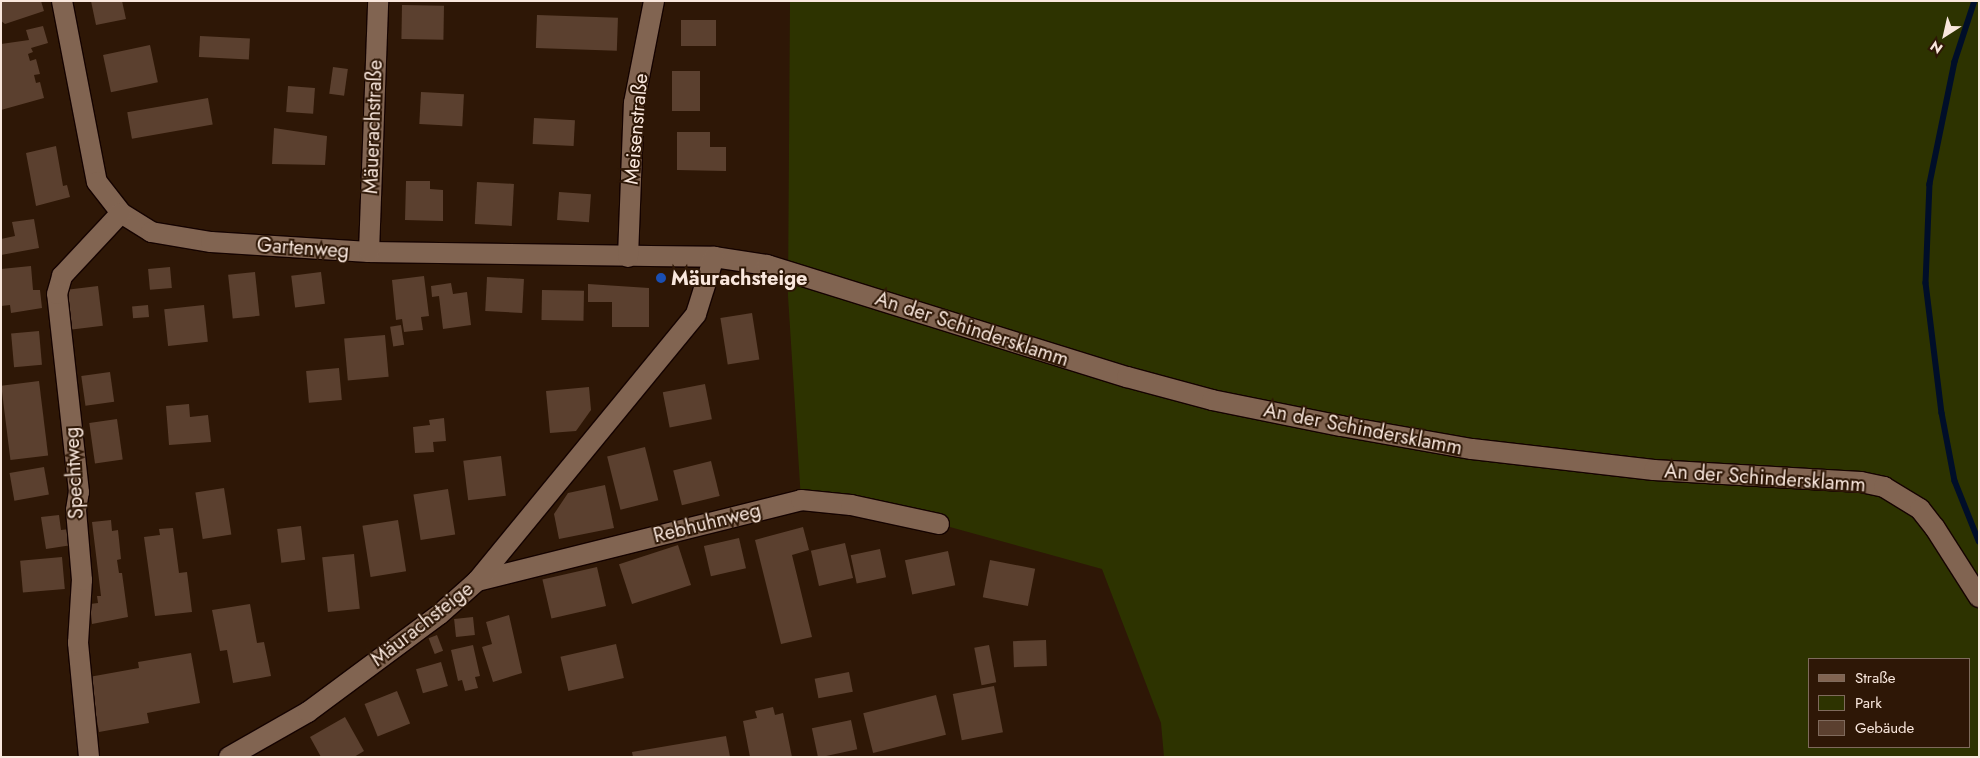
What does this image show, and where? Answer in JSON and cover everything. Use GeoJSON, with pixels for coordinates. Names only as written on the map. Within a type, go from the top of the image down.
{"type":"FeatureCollection","features":[{"type":"Feature","properties":{"kind":"street","name":"Gartenweg"},"geometry":{"type":"LineString","coordinates":[[62,1],[97,182],[121,213],[151,232],[203,240],[369,252],[628,258],[714,257]]}},
{"type":"Feature","properties":{"kind":"street","name":"Mäuerachstraße"},"geometry":{"type":"LineString","coordinates":[[369,252],[378,1]]}},
{"type":"Feature","properties":{"kind":"street","name":"Meisenstraße"},"geometry":{"type":"LineString","coordinates":[[628,258],[634,103],[654,1]]}},
{"type":"Feature","properties":{"kind":"street","name":"Spechtweg"},"geometry":{"type":"LineString","coordinates":[[89,757],[78,644],[82,580],[76,510],[79,492],[57,294],[62,276],[121,213]]}},
{"type":"Feature","properties":{"kind":"street","name":"Mäurachsteige"},"geometry":{"type":"LineString","coordinates":[[229,757],[308,712],[440,614],[477,581],[696,314],[714,257]]}},
{"type":"Feature","properties":{"kind":"street","name":"An der Schindersklamm"},"geometry":{"type":"LineString","coordinates":[[714,257],[767,265],[1127,377],[1212,400],[1332,424],[1472,449],[1606,465],[1861,482],[1884,487],[1920,509],[1951,551],[1979,597]]}},
{"type":"Feature","properties":{"kind":"street","name":"Rebhuhnweg"},"geometry":{"type":"LineString","coordinates":[[477,581],[802,500],[850,505],[940,524]]}},
{"type":"Feature","properties":{"kind":"green space"},"geometry":{"type":"Polygon","coordinates":[[[790,1],[1979,1],[1979,757],[1164,757],[1161,723],[1102,569],[939,524],[801,500],[788,296],[790,1]]]}},
{"type":"Feature","properties":{"kind":"building"},"geometry":{"type":"Polygon","coordinates":[[[1,1],[41,1],[44,11],[5,24],[1,21],[1,1]]]}},
{"type":"Feature","properties":{"kind":"building"},"geometry":{"type":"Polygon","coordinates":[[[91,1],[122,1],[126,19],[96,25],[91,1]]]}},
{"type":"Feature","properties":{"kind":"building"},"geometry":{"type":"Polygon","coordinates":[[[402,5],[444,6],[443,40],[401,39],[402,5]]]}},
{"type":"Feature","properties":{"kind":"building"},"geometry":{"type":"Polygon","coordinates":[[[537,15],[618,18],[617,51],[536,48],[537,15]]]}},
{"type":"Feature","properties":{"kind":"building"},"geometry":{"type":"Polygon","coordinates":[[[681,20],[716,20],[716,46],[681,46],[681,20]]]}},
{"type":"Feature","properties":{"kind":"building"},"geometry":{"type":"Polygon","coordinates":[[[43,26],[48,43],[31,48],[33,52],[28,54],[30,61],[36,59],[40,74],[34,75],[36,83],[40,82],[44,98],[1,110],[1,44],[29,40],[26,30],[43,26]]]}},
{"type":"Feature","properties":{"kind":"building"},"geometry":{"type":"Polygon","coordinates":[[[200,36],[250,39],[249,60],[199,57],[200,36]]]}},
{"type":"Feature","properties":{"kind":"building"},"geometry":{"type":"Polygon","coordinates":[[[150,45],[158,82],[111,92],[103,55],[150,45]]]}},
{"type":"Feature","properties":{"kind":"building"},"geometry":{"type":"Polygon","coordinates":[[[333,67],[348,69],[344,96],[329,94],[333,67]]]}},
{"type":"Feature","properties":{"kind":"building"},"geometry":{"type":"Polygon","coordinates":[[[672,71],[700,71],[700,111],[672,111],[672,71]]]}},
{"type":"Feature","properties":{"kind":"building"},"geometry":{"type":"Polygon","coordinates":[[[288,86],[315,88],[313,114],[286,112],[288,86]]]}},
{"type":"Feature","properties":{"kind":"building"},"geometry":{"type":"Polygon","coordinates":[[[421,92],[464,94],[462,126],[419,124],[421,92]]]}},
{"type":"Feature","properties":{"kind":"building"},"geometry":{"type":"Polygon","coordinates":[[[208,98],[213,125],[132,139],[127,112],[208,98]]]}},
{"type":"Feature","properties":{"kind":"building"},"geometry":{"type":"Polygon","coordinates":[[[534,118],[575,120],[574,146],[533,144],[534,118]]]}},
{"type":"Feature","properties":{"kind":"building"},"geometry":{"type":"Polygon","coordinates":[[[274,128],[327,136],[325,165],[272,164],[274,128]]]}},
{"type":"Feature","properties":{"kind":"building"},"geometry":{"type":"Polygon","coordinates":[[[677,132],[710,132],[710,147],[726,147],[726,171],[677,170],[677,132]]]}},
{"type":"Feature","properties":{"kind":"building"},"geometry":{"type":"Polygon","coordinates":[[[56,146],[63,186],[67,185],[70,197],[36,206],[26,153],[56,146]]]}},
{"type":"Feature","properties":{"kind":"building"},"geometry":{"type":"Polygon","coordinates":[[[406,181],[430,181],[430,189],[443,190],[443,221],[405,220],[406,181]]]}},
{"type":"Feature","properties":{"kind":"building"},"geometry":{"type":"Polygon","coordinates":[[[477,182],[514,184],[512,226],[475,224],[477,182]]]}},
{"type":"Feature","properties":{"kind":"building"},"geometry":{"type":"Polygon","coordinates":[[[559,192],[591,194],[589,222],[557,220],[559,192]]]}},
{"type":"Feature","properties":{"kind":"building"},"geometry":{"type":"Polygon","coordinates":[[[34,219],[39,248],[1,255],[1,239],[15,236],[12,222],[34,219]]]}},
{"type":"Feature","properties":{"kind":"building"},"geometry":{"type":"Polygon","coordinates":[[[31,266],[33,290],[40,290],[42,308],[11,313],[10,305],[1,306],[1,269],[31,266]]]}},
{"type":"Feature","properties":{"kind":"building"},"geometry":{"type":"Polygon","coordinates":[[[170,267],[172,288],[150,290],[148,269],[170,267]]]}},
{"type":"Feature","properties":{"kind":"building"},"geometry":{"type":"Polygon","coordinates":[[[255,272],[260,316],[233,319],[228,275],[255,272]]]}},
{"type":"Feature","properties":{"kind":"building"},"geometry":{"type":"Polygon","coordinates":[[[321,272],[325,304],[295,307],[291,276],[321,272]]]}},
{"type":"Feature","properties":{"kind":"building"},"geometry":{"type":"Polygon","coordinates":[[[424,276],[429,316],[421,317],[423,330],[404,332],[402,319],[396,320],[392,280],[424,276]]]}},
{"type":"Feature","properties":{"kind":"building"},"geometry":{"type":"Polygon","coordinates":[[[487,277],[524,279],[522,313],[485,311],[487,277]]]}},
{"type":"Feature","properties":{"kind":"building"},"geometry":{"type":"Polygon","coordinates":[[[451,283],[453,294],[467,292],[471,325],[443,329],[439,296],[432,297],[431,286],[451,283]]]}},
{"type":"Feature","properties":{"kind":"building"},"geometry":{"type":"Polygon","coordinates":[[[588,284],[649,288],[649,327],[612,327],[612,302],[588,302],[588,284]]]}},
{"type":"Feature","properties":{"kind":"building"},"geometry":{"type":"Polygon","coordinates":[[[98,286],[103,326],[72,329],[67,290],[98,286]]]}},
{"type":"Feature","properties":{"kind":"building"},"geometry":{"type":"Polygon","coordinates":[[[542,290],[584,291],[583,321],[541,320],[542,290]]]}},
{"type":"Feature","properties":{"kind":"building"},"geometry":{"type":"Polygon","coordinates":[[[148,305],[149,317],[133,318],[132,306],[148,305]]]}},
{"type":"Feature","properties":{"kind":"building"},"geometry":{"type":"Polygon","coordinates":[[[204,305],[208,342],[168,346],[164,309],[204,305]]]}},
{"type":"Feature","properties":{"kind":"building"},"geometry":{"type":"Polygon","coordinates":[[[752,313],[759,359],[728,364],[720,318],[752,313]]]}},
{"type":"Feature","properties":{"kind":"building"},"geometry":{"type":"Polygon","coordinates":[[[401,325],[404,345],[393,346],[390,327],[401,325]]]}},
{"type":"Feature","properties":{"kind":"building"},"geometry":{"type":"Polygon","coordinates":[[[39,331],[42,365],[14,367],[11,333],[39,331]]]}},
{"type":"Feature","properties":{"kind":"building"},"geometry":{"type":"Polygon","coordinates":[[[385,335],[389,377],[348,380],[344,339],[385,335]]]}},
{"type":"Feature","properties":{"kind":"building"},"geometry":{"type":"Polygon","coordinates":[[[339,368],[342,400],[309,403],[306,371],[339,368]]]}},
{"type":"Feature","properties":{"kind":"building"},"geometry":{"type":"Polygon","coordinates":[[[110,372],[114,402],[85,406],[81,376],[110,372]]]}},
{"type":"Feature","properties":{"kind":"building"},"geometry":{"type":"Polygon","coordinates":[[[39,381],[48,455],[10,460],[1,386],[39,381]]]}},
{"type":"Feature","properties":{"kind":"building"},"geometry":{"type":"Polygon","coordinates":[[[705,384],[712,419],[670,428],[663,392],[705,384]]]}},
{"type":"Feature","properties":{"kind":"building"},"geometry":{"type":"Polygon","coordinates":[[[589,387],[591,410],[576,431],[550,433],[546,391],[589,387]]]}},
{"type":"Feature","properties":{"kind":"building"},"geometry":{"type":"Polygon","coordinates":[[[189,404],[190,417],[208,415],[211,442],[169,445],[166,406],[189,404]]]}},
{"type":"Feature","properties":{"kind":"building"},"geometry":{"type":"Polygon","coordinates":[[[444,418],[446,441],[433,442],[434,452],[415,453],[413,427],[430,425],[429,420],[444,418]]]}},
{"type":"Feature","properties":{"kind":"building"},"geometry":{"type":"Polygon","coordinates":[[[117,419],[123,460],[95,463],[89,423],[117,419]]]}},
{"type":"Feature","properties":{"kind":"building"},"geometry":{"type":"Polygon","coordinates":[[[645,447],[658,500],[620,510],[607,456],[645,447]]]}},
{"type":"Feature","properties":{"kind":"building"},"geometry":{"type":"Polygon","coordinates":[[[501,456],[506,496],[468,500],[463,461],[501,456]]]}},
{"type":"Feature","properties":{"kind":"building"},"geometry":{"type":"Polygon","coordinates":[[[711,461],[720,496],[682,505],[673,470],[711,461]]]}},
{"type":"Feature","properties":{"kind":"building"},"geometry":{"type":"Polygon","coordinates":[[[44,467],[49,495],[14,501],[10,473],[44,467]]]}},
{"type":"Feature","properties":{"kind":"building"},"geometry":{"type":"Polygon","coordinates":[[[605,485],[614,528],[559,539],[554,514],[568,493],[605,485]]]}},
{"type":"Feature","properties":{"kind":"building"},"geometry":{"type":"Polygon","coordinates":[[[224,488],[231,534],[203,539],[195,493],[224,488]]]}},
{"type":"Feature","properties":{"kind":"building"},"geometry":{"type":"Polygon","coordinates":[[[448,489],[455,534],[421,540],[413,494],[448,489]]]}},
{"type":"Feature","properties":{"kind":"building"},"geometry":{"type":"Polygon","coordinates":[[[59,515],[61,530],[70,529],[72,545],[46,549],[41,517],[59,515]]]}},
{"type":"Feature","properties":{"kind":"building"},"geometry":{"type":"Polygon","coordinates":[[[111,520],[112,531],[118,530],[121,559],[117,560],[119,573],[122,573],[128,617],[92,624],[90,604],[98,603],[97,596],[101,596],[92,522],[111,520]]]}},
{"type":"Feature","properties":{"kind":"building"},"geometry":{"type":"Polygon","coordinates":[[[398,520],[406,571],[371,577],[362,526],[398,520]]]}},
{"type":"Feature","properties":{"kind":"building"},"geometry":{"type":"Polygon","coordinates":[[[301,526],[305,560],[281,563],[277,529],[301,526]]]}},
{"type":"Feature","properties":{"kind":"building"},"geometry":{"type":"Polygon","coordinates":[[[803,527],[809,550],[792,555],[812,637],[781,644],[755,540],[803,527]]]}},
{"type":"Feature","properties":{"kind":"building"},"geometry":{"type":"Polygon","coordinates":[[[173,528],[179,573],[187,572],[192,612],[155,616],[144,537],[160,535],[159,529],[173,528]]]}},
{"type":"Feature","properties":{"kind":"building"},"geometry":{"type":"Polygon","coordinates":[[[739,538],[746,568],[711,576],[704,546],[739,538]]]}},
{"type":"Feature","properties":{"kind":"building"},"geometry":{"type":"Polygon","coordinates":[[[845,543],[853,578],[819,586],[811,551],[845,543]]]}},
{"type":"Feature","properties":{"kind":"building"},"geometry":{"type":"Polygon","coordinates":[[[678,545],[691,585],[632,604],[619,564],[678,545]]]}},
{"type":"Feature","properties":{"kind":"building"},"geometry":{"type":"Polygon","coordinates":[[[880,549],[886,577],[857,584],[851,555],[880,549]]]}},
{"type":"Feature","properties":{"kind":"building"},"geometry":{"type":"Polygon","coordinates":[[[948,551],[955,585],[912,594],[905,560],[948,551]]]}},
{"type":"Feature","properties":{"kind":"building"},"geometry":{"type":"Polygon","coordinates":[[[354,554],[360,609],[328,612],[322,557],[354,554]]]}},
{"type":"Feature","properties":{"kind":"building"},"geometry":{"type":"Polygon","coordinates":[[[62,557],[65,589],[23,593],[20,561],[62,557]]]}},
{"type":"Feature","properties":{"kind":"building"},"geometry":{"type":"Polygon","coordinates":[[[990,560],[1035,569],[1028,606],[983,597],[990,560]]]}},
{"type":"Feature","properties":{"kind":"building"},"geometry":{"type":"Polygon","coordinates":[[[597,567],[606,606],[551,619],[542,580],[597,567]]]}},
{"type":"Feature","properties":{"kind":"building"},"geometry":{"type":"Polygon","coordinates":[[[250,604],[257,643],[264,642],[271,676],[233,683],[227,650],[220,651],[212,610],[250,604]]]}},
{"type":"Feature","properties":{"kind":"building"},"geometry":{"type":"Polygon","coordinates":[[[509,615],[522,673],[493,682],[482,647],[492,644],[486,622],[509,615]]]}},
{"type":"Feature","properties":{"kind":"building"},"geometry":{"type":"Polygon","coordinates":[[[473,617],[475,635],[456,637],[454,619],[473,617]]]}},
{"type":"Feature","properties":{"kind":"building"},"geometry":{"type":"Polygon","coordinates":[[[437,635],[443,651],[435,654],[429,638],[437,635]]]}},
{"type":"Feature","properties":{"kind":"building"},"geometry":{"type":"Polygon","coordinates":[[[1046,640],[1047,666],[1014,667],[1013,641],[1046,640]]]}},
{"type":"Feature","properties":{"kind":"building"},"geometry":{"type":"Polygon","coordinates":[[[616,644],[624,678],[568,691],[560,657],[616,644]]]}},
{"type":"Feature","properties":{"kind":"building"},"geometry":{"type":"Polygon","coordinates":[[[473,645],[480,676],[475,677],[478,688],[465,691],[462,680],[458,681],[451,650],[473,645]]]}},
{"type":"Feature","properties":{"kind":"building"},"geometry":{"type":"Polygon","coordinates":[[[989,645],[996,682],[982,685],[974,648],[989,645]]]}},
{"type":"Feature","properties":{"kind":"building"},"geometry":{"type":"Polygon","coordinates":[[[191,653],[200,703],[147,713],[149,723],[99,732],[89,677],[139,668],[138,662],[191,653]]]}},
{"type":"Feature","properties":{"kind":"building"},"geometry":{"type":"Polygon","coordinates":[[[441,662],[448,686],[423,693],[416,669],[441,662]]]}},
{"type":"Feature","properties":{"kind":"building"},"geometry":{"type":"Polygon","coordinates":[[[849,672],[853,692],[818,698],[815,679],[849,672]]]}},
{"type":"Feature","properties":{"kind":"building"},"geometry":{"type":"Polygon","coordinates":[[[994,686],[1003,732],[962,740],[953,694],[994,686]]]}},
{"type":"Feature","properties":{"kind":"building"},"geometry":{"type":"Polygon","coordinates":[[[397,691],[410,723],[378,737],[365,704],[397,691]]]}},
{"type":"Feature","properties":{"kind":"building"},"geometry":{"type":"Polygon","coordinates":[[[936,695],[946,735],[873,753],[863,713],[936,695]]]}},
{"type":"Feature","properties":{"kind":"building"},"geometry":{"type":"Polygon","coordinates":[[[773,707],[775,715],[783,713],[792,757],[750,757],[743,721],[757,718],[755,711],[773,707]]]}},
{"type":"Feature","properties":{"kind":"building"},"geometry":{"type":"Polygon","coordinates":[[[345,717],[364,751],[354,757],[321,757],[310,737],[345,717]]]}},
{"type":"Feature","properties":{"kind":"building"},"geometry":{"type":"Polygon","coordinates":[[[851,720],[857,749],[818,757],[812,728],[851,720]]]}},
{"type":"Feature","properties":{"kind":"building"},"geometry":{"type":"Polygon","coordinates":[[[726,736],[730,757],[633,757],[632,752],[726,736]]]}},
{"type":"Feature","properties":{"kind":"waterway"},"geometry":{"type":"LineString","coordinates":[[1975,1],[1955,62],[1930,184],[1926,283],[1942,413],[1955,481],[1979,541]]}},
{"type":"Feature","properties":{"kind":"place","name":"Mäurachsteige"},"geometry":{"type":"Point","coordinates":[661,278]}}]}
